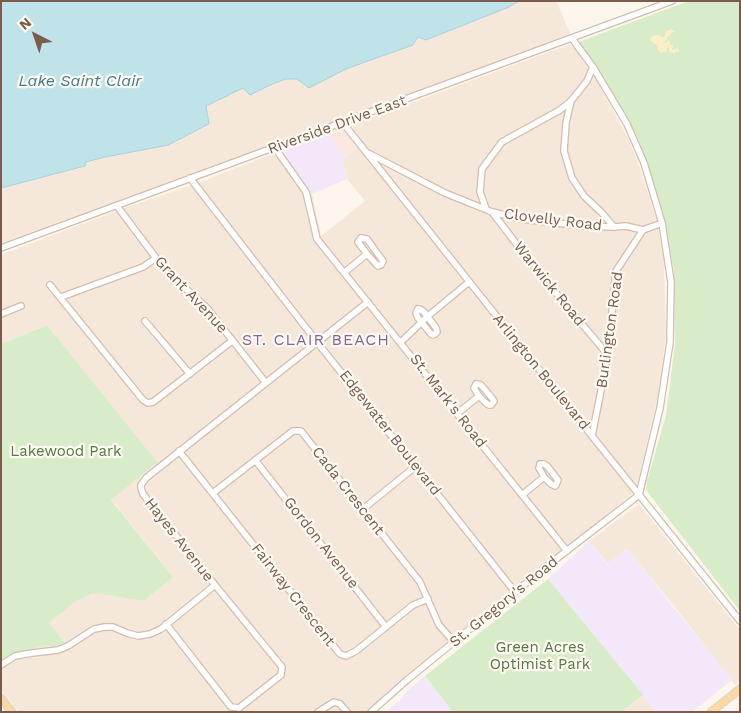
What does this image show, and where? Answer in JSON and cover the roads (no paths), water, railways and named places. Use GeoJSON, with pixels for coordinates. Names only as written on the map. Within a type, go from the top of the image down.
{"type":"FeatureCollection","features":[{"type":"Feature","properties":{"kind":"main road"},"geometry":{"type":"LineString","coordinates":[[711,712],[740,689]]}},
{"type":"Feature","properties":{"kind":"main road"},"geometry":{"type":"LineString","coordinates":[[1,698],[12,712]]}},
{"type":"Feature","properties":{"kind":"street","name":"Riverside Drive East"},"geometry":{"type":"LineString","coordinates":[[1,248],[672,1]]}},
{"type":"Feature","properties":{"kind":"street"},"geometry":{"type":"LineString","coordinates":[[572,38],[593,67],[627,124],[644,163],[662,224],[671,282],[670,342],[660,408],[639,495]]}},
{"type":"Feature","properties":{"kind":"street"},"geometry":{"type":"LineString","coordinates":[[486,209],[480,192],[482,169],[502,142],[560,110],[572,101],[587,81],[593,67]]}},
{"type":"Feature","properties":{"kind":"street"},"geometry":{"type":"LineString","coordinates":[[572,101],[566,123],[564,151],[572,178],[584,196],[614,227]]}},
{"type":"Feature","properties":{"kind":"street"},"geometry":{"type":"LineString","coordinates":[[560,110],[568,118]]}},
{"type":"Feature","properties":{"kind":"street","name":"Arlington Boulevard"},"geometry":{"type":"LineString","coordinates":[[343,122],[740,620]]}},
{"type":"Feature","properties":{"kind":"street","name":"St. Mark's Road"},"geometry":{"type":"LineString","coordinates":[[275,148],[306,192],[317,238],[567,551]]}},
{"type":"Feature","properties":{"kind":"street","name":"Clovelly Road"},"geometry":{"type":"LineString","coordinates":[[366,152],[445,193],[492,212],[531,220],[582,226],[626,226],[643,230],[662,224]]}},
{"type":"Feature","properties":{"kind":"street","name":"Edgewater Boulevard"},"geometry":{"type":"LineString","coordinates":[[190,178],[515,592]]}},
{"type":"Feature","properties":{"kind":"street","name":"Grant Avenue"},"geometry":{"type":"LineString","coordinates":[[117,206],[156,258],[175,279],[207,308],[266,383]]}},
{"type":"Feature","properties":{"kind":"street","name":"Warwick Road"},"geometry":{"type":"LineString","coordinates":[[492,212],[535,268],[608,355]]}},
{"type":"Feature","properties":{"kind":"street","name":"Burlington Road"},"geometry":{"type":"LineString","coordinates":[[592,436],[608,355],[616,271],[643,230]]}},
{"type":"Feature","properties":{"kind":"street"},"geometry":{"type":"LineString","coordinates":[[361,238],[367,239],[383,261],[382,264],[377,266],[366,254],[358,242],[361,238]]}},
{"type":"Feature","properties":{"kind":"street"},"geometry":{"type":"LineString","coordinates":[[345,272],[366,254]]}},
{"type":"Feature","properties":{"kind":"street"},"geometry":{"type":"LineString","coordinates":[[61,297],[143,267],[156,258]]}},
{"type":"Feature","properties":{"kind":"street"},"geometry":{"type":"LineString","coordinates":[[401,342],[428,316],[469,282]]}},
{"type":"Feature","properties":{"kind":"street"},"geometry":{"type":"LineString","coordinates":[[50,285],[143,400],[148,403],[153,402],[232,341]]}},
{"type":"Feature","properties":{"kind":"street","name":"Hayes Avenue"},"geometry":{"type":"LineString","coordinates":[[1,665],[15,656],[58,650],[68,646],[94,629],[113,628],[138,636],[150,634],[166,624],[215,585],[143,494],[140,488],[141,485],[146,478],[368,302]]}},
{"type":"Feature","properties":{"kind":"street"},"geometry":{"type":"LineString","coordinates":[[1,314],[21,306]]}},
{"type":"Feature","properties":{"kind":"street"},"geometry":{"type":"LineString","coordinates":[[420,309],[428,316],[436,328],[437,332],[433,335],[416,315],[416,310],[420,309]]}},
{"type":"Feature","properties":{"kind":"street"},"geometry":{"type":"LineString","coordinates":[[145,321],[190,374]]}},
{"type":"Feature","properties":{"kind":"street"},"geometry":{"type":"LineString","coordinates":[[458,413],[479,396]]}},
{"type":"Feature","properties":{"kind":"street","name":"Cada Crescent"},"geometry":{"type":"LineString","coordinates":[[213,493],[293,431],[301,431],[420,582],[439,625],[454,642]]}},
{"type":"Feature","properties":{"kind":"street","name":"Fairway Crescent"},"geometry":{"type":"LineString","coordinates":[[180,451],[340,654],[346,656],[356,651],[413,605],[428,599]]}},
{"type":"Feature","properties":{"kind":"street","name":"Gordon Avenue"},"geometry":{"type":"LineString","coordinates":[[255,460],[386,627]]}},
{"type":"Feature","properties":{"kind":"street"},"geometry":{"type":"LineString","coordinates":[[363,509],[416,466]]}},
{"type":"Feature","properties":{"kind":"street"},"geometry":{"type":"LineString","coordinates":[[522,495],[544,477]]}},
{"type":"Feature","properties":{"kind":"street","name":"St. Gregory's Road"},"geometry":{"type":"LineString","coordinates":[[371,712],[515,592],[639,495]]}},
{"type":"Feature","properties":{"kind":"street"},"geometry":{"type":"LineString","coordinates":[[166,624],[231,707],[239,708],[281,675],[282,667],[215,585]]}},
{"type":"Feature","properties":{"kind":"street"},"geometry":{"type":"LineString","coordinates":[[318,712],[334,702],[340,704],[346,712]]}},
{"type":"Feature","properties":{"kind":"water","name":"Lake Saint Clair"},"geometry":{"type":"Polygon","coordinates":[[[1,1],[519,1],[509,7],[426,40],[418,37],[413,45],[346,69],[309,88],[297,79],[285,79],[250,95],[243,88],[206,106],[209,124],[168,145],[105,157],[86,162],[85,166],[1,188],[1,1]]]}},
{"type":"Feature","properties":{"kind":"district","name":"ST. CLAIR BEACH"},"geometry":{"type":"Point","coordinates":[316,340]}},
{"type":"Feature","properties":{"kind":"park label","name":"Lakewood Park"},"geometry":{"type":"Point","coordinates":[66,452]}},
{"type":"Feature","properties":{"kind":"park label","name":"Green Acres Optimist Park"},"geometry":{"type":"Point","coordinates":[540,656]}}]}
